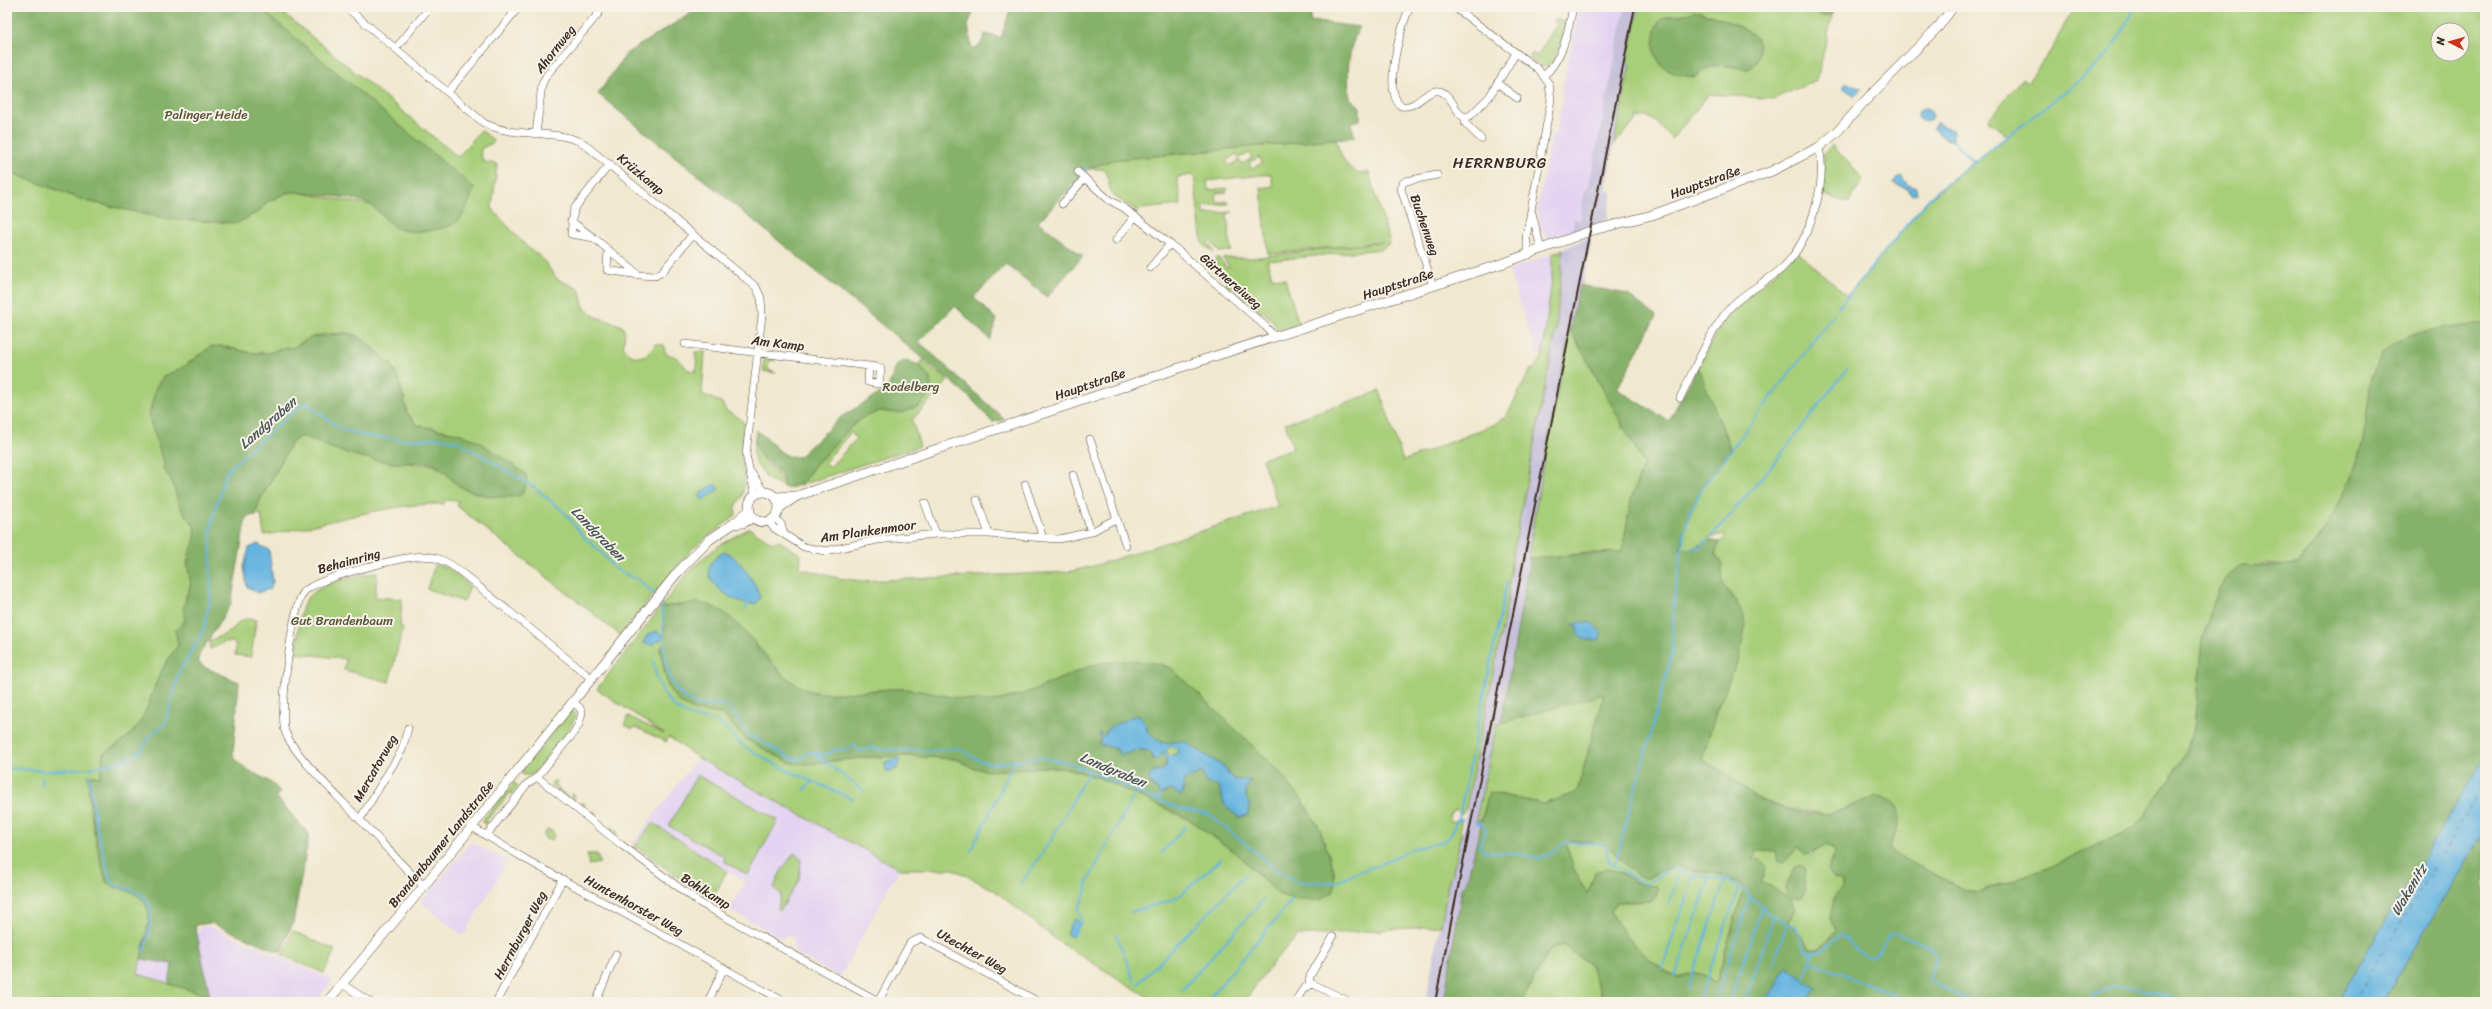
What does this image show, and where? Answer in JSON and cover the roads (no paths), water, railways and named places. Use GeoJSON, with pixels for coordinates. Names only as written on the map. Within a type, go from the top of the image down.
{"type":"FeatureCollection","features":[{"type":"Feature","properties":{"kind":"main road","name":"Hauptstraße"},"geometry":{"type":"LineString","coordinates":[[771,519],[779,508],[797,496],[1275,337],[1529,255],[1590,231],[1652,215],[1732,188],[1772,172],[1819,147],[1837,132],[1864,102],[1939,26],[1953,7]]}},
{"type":"Feature","properties":{"kind":"main road","name":"Hauptstraße"},"geometry":{"type":"LineString","coordinates":[[759,494],[775,497],[797,496]]}},
{"type":"Feature","properties":{"kind":"main road"},"geometry":{"type":"LineString","coordinates":[[759,494],[750,502],[752,513],[761,521],[771,519]]}},
{"type":"Feature","properties":{"kind":"main road"},"geometry":{"type":"LineString","coordinates":[[775,497],[779,508]]}},
{"type":"Feature","properties":{"kind":"main road","name":"Brandenbaumer Landstraße"},"geometry":{"type":"LineString","coordinates":[[327,1002],[424,886],[651,605],[696,552],[709,540],[752,513]]}},
{"type":"Feature","properties":{"kind":"street","name":"Krüzkamp"},"geometry":{"type":"LineString","coordinates":[[346,7],[484,123],[494,128],[579,141],[610,164],[758,291],[762,304],[746,455],[750,471],[759,494]]}},
{"type":"Feature","properties":{"kind":"street"},"geometry":{"type":"LineString","coordinates":[[396,48],[430,7]]}},
{"type":"Feature","properties":{"kind":"street"},"geometry":{"type":"LineString","coordinates":[[448,92],[519,7]]}},
{"type":"Feature","properties":{"kind":"street","name":"Ahornweg"},"geometry":{"type":"LineString","coordinates":[[536,134],[542,84],[599,13],[600,7]]}},
{"type":"Feature","properties":{"kind":"street"},"geometry":{"type":"LineString","coordinates":[[1410,7],[1399,37],[1395,58],[1394,87],[1397,102],[1401,106],[1411,105],[1432,92],[1440,91],[1445,94],[1459,114],[1466,117],[1470,116],[1479,108],[1516,53]]}},
{"type":"Feature","properties":{"kind":"street"},"geometry":{"type":"LineString","coordinates":[[1454,7],[1516,53],[1544,76],[1549,84],[1551,100],[1526,238],[1529,255]]}},
{"type":"Feature","properties":{"kind":"street"},"geometry":{"type":"LineString","coordinates":[[1544,76],[1556,64],[1561,53],[1573,7]]}},
{"type":"Feature","properties":{"kind":"street"},"geometry":{"type":"LineString","coordinates":[[1497,83],[1518,98]]}},
{"type":"Feature","properties":{"kind":"street"},"geometry":{"type":"LineString","coordinates":[[1466,117],[1465,123],[1481,139]]}},
{"type":"Feature","properties":{"kind":"street"},"geometry":{"type":"LineString","coordinates":[[1680,398],[1722,317],[1748,292],[1779,271],[1799,247],[1813,216],[1819,190],[1822,157],[1819,147]]}},
{"type":"Feature","properties":{"kind":"street"},"geometry":{"type":"LineString","coordinates":[[594,238],[571,234],[571,221],[574,209],[610,164]]}},
{"type":"Feature","properties":{"kind":"street","name":"Gärtnereiweg"},"geometry":{"type":"LineString","coordinates":[[1078,172],[1109,200],[1134,216],[1170,244],[1265,326],[1275,337]]}},
{"type":"Feature","properties":{"kind":"street","name":"Buchenweg"},"geometry":{"type":"LineString","coordinates":[[1433,286],[1401,190],[1403,183],[1406,181],[1437,175]]}},
{"type":"Feature","properties":{"kind":"street"},"geometry":{"type":"LineString","coordinates":[[1062,204],[1085,178]]}},
{"type":"Feature","properties":{"kind":"street"},"geometry":{"type":"LineString","coordinates":[[1532,211],[1541,249]]}},
{"type":"Feature","properties":{"kind":"street"},"geometry":{"type":"LineString","coordinates":[[1116,240],[1134,216]]}},
{"type":"Feature","properties":{"kind":"street"},"geometry":{"type":"LineString","coordinates":[[571,221],[639,275]]}},
{"type":"Feature","properties":{"kind":"street"},"geometry":{"type":"LineString","coordinates":[[608,250],[607,270],[654,276],[662,272],[693,234]]}},
{"type":"Feature","properties":{"kind":"street"},"geometry":{"type":"LineString","coordinates":[[1150,268],[1170,244]]}},
{"type":"Feature","properties":{"kind":"street","name":"Am Kamp"},"geometry":{"type":"LineString","coordinates":[[685,344],[869,366]]}},
{"type":"Feature","properties":{"kind":"street"},"geometry":{"type":"LineString","coordinates":[[1090,439],[1126,546]]}},
{"type":"Feature","properties":{"kind":"street"},"geometry":{"type":"LineString","coordinates":[[1073,475],[1091,532]]}},
{"type":"Feature","properties":{"kind":"street"},"geometry":{"type":"LineString","coordinates":[[1025,484],[1043,538]]}},
{"type":"Feature","properties":{"kind":"street"},"geometry":{"type":"LineString","coordinates":[[977,500],[989,534]]}},
{"type":"Feature","properties":{"kind":"street","name":"Am Plankenmoor"},"geometry":{"type":"LineString","coordinates":[[925,503],[936,534]]}},
{"type":"Feature","properties":{"kind":"street","name":"Am Plankenmoor"},"geometry":{"type":"LineString","coordinates":[[771,519],[774,528],[804,547],[826,551],[878,540],[936,534],[989,534],[1043,538],[1068,538],[1091,532],[1117,518]]}},
{"type":"Feature","properties":{"kind":"street","name":"Behaimring"},"geometry":{"type":"LineString","coordinates":[[424,886],[291,744],[283,723],[295,614],[302,595],[317,582],[411,557],[434,557],[444,560],[461,572],[592,679]]}},
{"type":"Feature","properties":{"kind":"street"},"geometry":{"type":"LineString","coordinates":[[486,836],[527,784],[537,777],[579,724],[581,710],[573,702]]}},
{"type":"Feature","properties":{"kind":"street","name":"Mercatorweg"},"geometry":{"type":"LineString","coordinates":[[360,819],[402,750],[408,728]]}},
{"type":"Feature","properties":{"kind":"street","name":"Bohlkamp"},"geometry":{"type":"LineString","coordinates":[[537,777],[624,847],[700,903],[878,1002]]}},
{"type":"Feature","properties":{"kind":"street","name":"Huntenhorster Weg"},"geometry":{"type":"LineString","coordinates":[[472,827],[563,880],[785,1002]]}},
{"type":"Feature","properties":{"kind":"street","name":"Herrnburger Weg"},"geometry":{"type":"LineString","coordinates":[[496,1002],[563,880]]}},
{"type":"Feature","properties":{"kind":"street"},"geometry":{"type":"LineString","coordinates":[[1309,984],[1310,976],[1333,936]]}},
{"type":"Feature","properties":{"kind":"street","name":"Utechter Weg"},"geometry":{"type":"LineString","coordinates":[[878,1002],[910,943],[921,938],[1039,1002]]}},
{"type":"Feature","properties":{"kind":"street"},"geometry":{"type":"LineString","coordinates":[[596,1002],[616,954]]}},
{"type":"Feature","properties":{"kind":"street"},"geometry":{"type":"LineString","coordinates":[[708,1002],[724,968]]}},
{"type":"Feature","properties":{"kind":"street"},"geometry":{"type":"LineString","coordinates":[[342,984],[370,1002]]}},
{"type":"Feature","properties":{"kind":"street"},"geometry":{"type":"LineString","coordinates":[[1295,1002],[1304,988],[1309,984],[1318,984],[1350,1002]]}},
{"type":"Feature","properties":{"kind":"water"},"geometry":{"type":"Polygon","coordinates":[[[1845,82],[1862,89],[1855,96],[1842,87],[1845,82]]]}},
{"type":"Feature","properties":{"kind":"water"},"geometry":{"type":"Polygon","coordinates":[[[1925,108],[1930,110],[1932,115],[1930,120],[1925,122],[1920,120],[1918,115],[1920,110],[1925,108]]]}},
{"type":"Feature","properties":{"kind":"water"},"geometry":{"type":"Polygon","coordinates":[[[1937,122],[1953,131],[1953,141],[1945,139],[1933,128],[1937,122]]]}},
{"type":"Feature","properties":{"kind":"water"},"geometry":{"type":"Polygon","coordinates":[[[1901,176],[1908,185],[1916,188],[1917,194],[1911,195],[1906,188],[1893,183],[1901,176]]]}},
{"type":"Feature","properties":{"kind":"water"},"geometry":{"type":"Polygon","coordinates":[[[714,484],[718,487],[718,490],[703,500],[701,499],[700,493],[714,484]]]}},
{"type":"Feature","properties":{"kind":"water"},"geometry":{"type":"Polygon","coordinates":[[[258,544],[269,550],[273,582],[270,589],[257,593],[247,587],[244,567],[249,548],[258,544]]]}},
{"type":"Feature","properties":{"kind":"water"},"geometry":{"type":"Polygon","coordinates":[[[724,552],[729,553],[740,564],[752,580],[760,598],[757,603],[750,604],[729,596],[719,589],[712,580],[709,571],[712,561],[724,552]]]}},
{"type":"Feature","properties":{"kind":"water"},"geometry":{"type":"Polygon","coordinates":[[[1580,622],[1592,623],[1601,632],[1600,640],[1584,640],[1577,632],[1578,627],[1573,625],[1580,622]]]}},
{"type":"Feature","properties":{"kind":"water"},"geometry":{"type":"Polygon","coordinates":[[[657,631],[662,635],[662,639],[651,645],[643,643],[647,635],[657,631]]]}},
{"type":"Feature","properties":{"kind":"water"},"geometry":{"type":"Polygon","coordinates":[[[1133,716],[1140,716],[1147,726],[1147,731],[1158,741],[1163,743],[1184,741],[1224,767],[1228,774],[1236,780],[1251,780],[1246,792],[1246,798],[1250,805],[1248,815],[1238,817],[1224,804],[1219,786],[1206,783],[1202,772],[1184,780],[1182,796],[1171,790],[1168,790],[1160,795],[1156,788],[1150,783],[1149,777],[1153,772],[1162,771],[1166,767],[1167,761],[1163,752],[1158,759],[1153,759],[1150,751],[1144,750],[1136,750],[1120,754],[1117,749],[1099,744],[1102,737],[1099,736],[1100,733],[1105,736],[1108,728],[1133,716]],[[1170,746],[1166,751],[1169,756],[1179,753],[1178,749],[1170,746]]]}},
{"type":"Feature","properties":{"kind":"water","name":"Wakenitz"},"geometry":{"type":"Polygon","coordinates":[[[2485,757],[2485,830],[2382,1002],[2336,1002],[2485,757]]]}},
{"type":"Feature","properties":{"kind":"water"},"geometry":{"type":"Polygon","coordinates":[[[898,758],[900,760],[897,769],[886,772],[885,762],[898,758]]]}},
{"type":"Feature","properties":{"kind":"water"},"geometry":{"type":"Polygon","coordinates":[[[1076,919],[1080,923],[1072,937],[1066,934],[1073,920],[1076,919]]]}},
{"type":"Feature","properties":{"kind":"water"},"geometry":{"type":"Polygon","coordinates":[[[1786,967],[1816,988],[1806,1002],[1766,1002],[1786,967]]]}},
{"type":"Feature","properties":{"kind":"waterway"},"geometry":{"type":"LineString","coordinates":[[1838,308],[1925,203],[1938,190],[2079,81],[2109,53],[2136,7]]}},
{"type":"Feature","properties":{"kind":"waterway"},"geometry":{"type":"LineString","coordinates":[[1953,141],[1975,163]]}},
{"type":"Feature","properties":{"kind":"waterway"},"geometry":{"type":"LineString","coordinates":[[1082,174],[1087,167]]}},
{"type":"Feature","properties":{"kind":"waterway"},"geometry":{"type":"LineString","coordinates":[[1615,865],[1672,654],[1674,600],[1684,534],[1690,512],[1704,486],[1834,314]]}},
{"type":"Feature","properties":{"kind":"waterway"},"geometry":{"type":"LineString","coordinates":[[1711,537],[1775,462],[1847,369]]}},
{"type":"Feature","properties":{"kind":"waterway","name":"Landgraben"},"geometry":{"type":"LineString","coordinates":[[7,768],[48,771],[89,768],[119,762],[140,752],[150,737],[166,722],[178,675],[203,631],[210,601],[211,525],[226,473],[237,461],[305,402],[341,429],[366,436],[406,440],[442,438],[459,442],[534,487],[564,512],[583,536],[602,553],[614,568],[640,581],[655,595]]}},
{"type":"Feature","properties":{"kind":"waterway"},"geometry":{"type":"LineString","coordinates":[[1688,549],[1700,547],[1708,540]]}},
{"type":"Feature","properties":{"kind":"waterway"},"geometry":{"type":"LineString","coordinates":[[1459,818],[1507,581]]}},
{"type":"Feature","properties":{"kind":"waterway","name":"Landgraben"},"geometry":{"type":"LineString","coordinates":[[658,601],[662,607],[664,647],[669,673],[674,685],[682,695],[693,703],[701,705],[722,704],[726,706],[733,713],[746,733],[793,759],[801,759],[809,752],[826,755],[837,749],[845,751],[853,745],[860,751],[873,747],[881,751],[893,749],[932,751],[958,748],[979,760],[991,764],[1040,757],[1070,763],[1159,801],[1181,809],[1209,814],[1277,870],[1290,878],[1303,882],[1337,882],[1356,873],[1394,859],[1411,849],[1443,842],[1451,835],[1457,820],[1463,819]]}},
{"type":"Feature","properties":{"kind":"waterway"},"geometry":{"type":"LineString","coordinates":[[746,609],[747,604]]}},
{"type":"Feature","properties":{"kind":"waterway"},"geometry":{"type":"LineString","coordinates":[[653,661],[657,679],[661,688],[665,696],[677,709],[694,717],[718,722],[724,726],[741,745],[758,755],[798,775],[853,799]]}},
{"type":"Feature","properties":{"kind":"waterway"},"geometry":{"type":"LineString","coordinates":[[812,752],[864,791]]}},
{"type":"Feature","properties":{"kind":"waterway"},"geometry":{"type":"LineString","coordinates":[[971,851],[1015,761]]}},
{"type":"Feature","properties":{"kind":"waterway"},"geometry":{"type":"LineString","coordinates":[[1020,885],[1051,840],[1090,769]]}},
{"type":"Feature","properties":{"kind":"waterway"},"geometry":{"type":"LineString","coordinates":[[89,776],[96,825],[111,882],[117,886],[137,892],[144,897],[148,904],[151,919],[144,952]]}},
{"type":"Feature","properties":{"kind":"waterway"},"geometry":{"type":"LineString","coordinates":[[42,778],[42,786]]}},
{"type":"Feature","properties":{"kind":"waterway"},"geometry":{"type":"LineString","coordinates":[[804,790],[812,781]]}},
{"type":"Feature","properties":{"kind":"waterway"},"geometry":{"type":"LineString","coordinates":[[1073,937],[1082,921],[1078,908],[1087,891],[1087,882],[1136,792]]}},
{"type":"Feature","properties":{"kind":"waterway","name":"Landgraben"},"geometry":{"type":"LineString","coordinates":[[1159,801],[1160,795]]}},
{"type":"Feature","properties":{"kind":"waterway","name":"Landgraben"},"geometry":{"type":"LineString","coordinates":[[1476,822],[1482,824],[1486,830],[1479,846],[1485,852],[1513,853],[1540,858],[1547,856],[1566,842],[1601,844],[1605,846],[1610,863],[1645,884],[1671,869],[1730,882],[1746,892],[1770,915],[1795,926],[1799,933],[1803,947],[1809,953],[1824,950],[1840,935],[1848,940],[1862,954],[1871,957],[1879,951],[1891,934],[1900,934],[1934,949],[1936,957],[1930,980],[1971,1002]]}},
{"type":"Feature","properties":{"kind":"waterway"},"geometry":{"type":"LineString","coordinates":[[1161,853],[1186,826]]}},
{"type":"Feature","properties":{"kind":"waterway"},"geometry":{"type":"LineString","coordinates":[[1131,912],[1172,900],[1182,894],[1221,859]]}},
{"type":"Feature","properties":{"kind":"waterway"},"geometry":{"type":"LineString","coordinates":[[1669,904],[1680,870]]}},
{"type":"Feature","properties":{"kind":"waterway"},"geometry":{"type":"LineString","coordinates":[[1662,969],[1694,874]]}},
{"type":"Feature","properties":{"kind":"waterway"},"geometry":{"type":"LineString","coordinates":[[1138,984],[1245,875]]}},
{"type":"Feature","properties":{"kind":"waterway"},"geometry":{"type":"LineString","coordinates":[[1675,977],[1710,877]]}},
{"type":"Feature","properties":{"kind":"waterway"},"geometry":{"type":"LineString","coordinates":[[1688,988],[1725,880]]}},
{"type":"Feature","properties":{"kind":"waterway"},"geometry":{"type":"LineString","coordinates":[[1699,1002],[1739,887]]}},
{"type":"Feature","properties":{"kind":"waterway"},"geometry":{"type":"LineString","coordinates":[[1715,1002],[1750,896]]}},
{"type":"Feature","properties":{"kind":"waterway"},"geometry":{"type":"LineString","coordinates":[[1182,990],[1263,900]]}},
{"type":"Feature","properties":{"kind":"waterway"},"geometry":{"type":"LineString","coordinates":[[1206,1002],[1292,900]]}},
{"type":"Feature","properties":{"kind":"waterway"},"geometry":{"type":"LineString","coordinates":[[1730,1002],[1762,907]]}},
{"type":"Feature","properties":{"kind":"waterway"},"geometry":{"type":"LineString","coordinates":[[1745,1002],[1773,918]]}},
{"type":"Feature","properties":{"kind":"waterway"},"geometry":{"type":"LineString","coordinates":[[1773,967],[1787,923]]}},
{"type":"Feature","properties":{"kind":"waterway"},"geometry":{"type":"LineString","coordinates":[[1116,934],[1134,980]]}},
{"type":"Feature","properties":{"kind":"waterway"},"geometry":{"type":"LineString","coordinates":[[1804,979],[1813,954]]}},
{"type":"Feature","properties":{"kind":"waterway"},"geometry":{"type":"LineString","coordinates":[[1810,961],[1911,1002]]}},
{"type":"Feature","properties":{"kind":"waterway","name":"Landgraben"},"geometry":{"type":"LineString","coordinates":[[2085,1002],[2094,995],[2112,987],[2119,986],[2146,990],[2179,1002]]}},
{"type":"Feature","properties":{"kind":"railway"},"geometry":{"type":"LineString","coordinates":[[1435,1002],[1635,7]]}},
{"type":"Feature","properties":{"kind":"district","name":"HERRNBURG"},"geometry":{"type":"Point","coordinates":[1500,163]}},
{"type":"Feature","properties":{"kind":"park label","name":"Palinger Heide"},"geometry":{"type":"Point","coordinates":[206,114]}},
{"type":"Feature","properties":{"kind":"park label","name":"Rodelberg"},"geometry":{"type":"Point","coordinates":[911,386]}},
{"type":"Feature","properties":{"kind":"park label","name":"Gut Brandenbaum"},"geometry":{"type":"Point","coordinates":[342,620]}}]}
